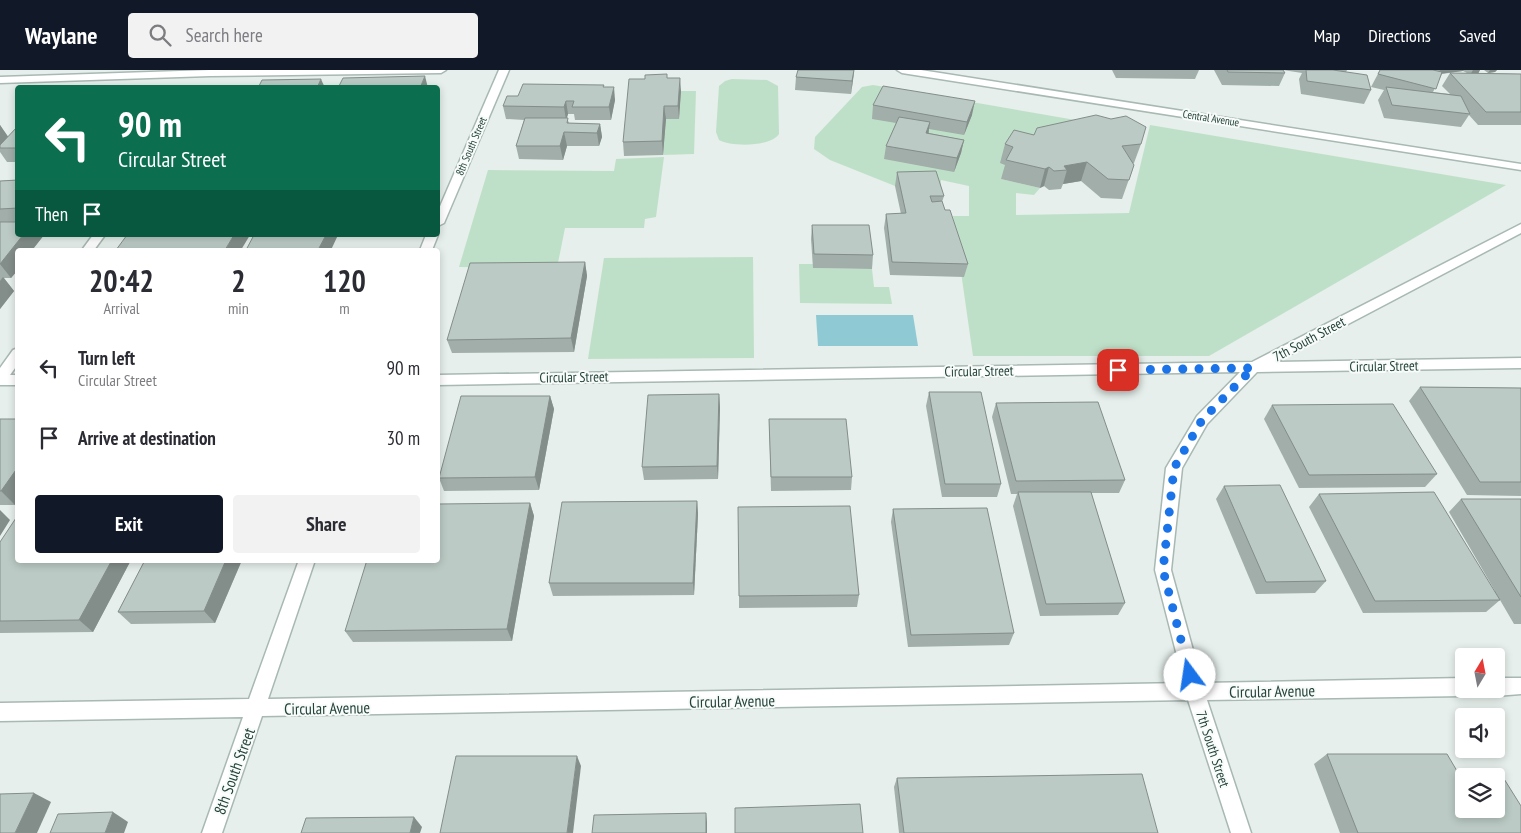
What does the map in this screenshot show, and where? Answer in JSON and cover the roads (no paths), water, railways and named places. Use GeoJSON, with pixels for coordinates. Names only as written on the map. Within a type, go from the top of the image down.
{"type":"FeatureCollection","features":[{"type":"Feature","properties":{"kind":"street"},"geometry":{"type":"LineString","coordinates":[[0,80],[441,70]]}},
{"type":"Feature","properties":{"kind":"street","name":"8th South Street"},"geometry":{"type":"LineString","coordinates":[[440,217],[504,70]]}},
{"type":"Feature","properties":{"kind":"street","name":"Central Avenue"},"geometry":{"type":"LineString","coordinates":[[902,70],[1521,167]]}},
{"type":"Feature","properties":{"kind":"street"},"geometry":{"type":"LineString","coordinates":[[987,70],[992,83]]}},
{"type":"Feature","properties":{"kind":"street","name":"7th South Street"},"geometry":{"type":"LineString","coordinates":[[1241,833],[1195,692],[1163,570],[1174,468],[1202,420],[1253,368],[1521,228]]}},
{"type":"Feature","properties":{"kind":"street"},"geometry":{"type":"LineString","coordinates":[[89,248],[98,237]]}},
{"type":"Feature","properties":{"kind":"street"},"geometry":{"type":"LineString","coordinates":[[0,379],[15,357]]}},
{"type":"Feature","properties":{"kind":"street","name":"Circular Street"},"geometry":{"type":"LineString","coordinates":[[440,380],[772,373],[1521,363]]}},
{"type":"Feature","properties":{"kind":"street"},"geometry":{"type":"LineString","coordinates":[[0,379],[15,380]]}},
{"type":"Feature","properties":{"kind":"street","name":"8th South Street"},"geometry":{"type":"LineString","coordinates":[[212,833],[306,563]]}},
{"type":"Feature","properties":{"kind":"street"},"geometry":{"type":"LineString","coordinates":[[1505,687],[1521,686]]}},
{"type":"Feature","properties":{"kind":"street","name":"Circular Avenue"},"geometry":{"type":"LineString","coordinates":[[0,712],[1455,687]]}},
{"type":"Feature","properties":{"kind":"water"},"geometry":{"type":"Polygon","coordinates":[[[816,315],[913,315],[918,346],[818,346],[816,315]]]}}]}
